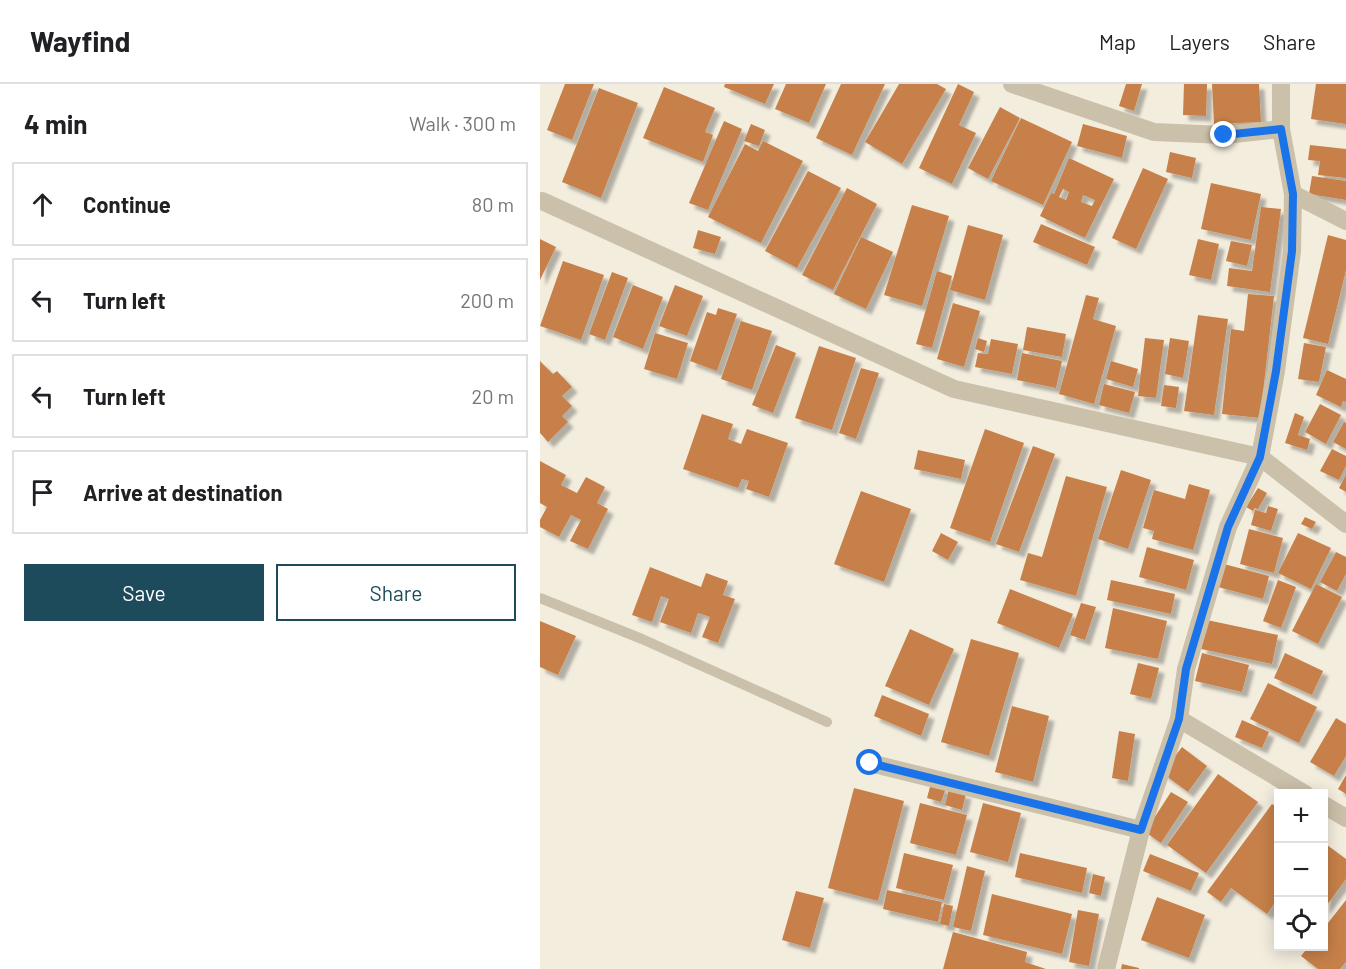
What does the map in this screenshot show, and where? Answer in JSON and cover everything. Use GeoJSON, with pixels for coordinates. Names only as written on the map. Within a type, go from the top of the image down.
{"type":"FeatureCollection","features":[{"type":"Feature","properties":{"kind":"street"},"geometry":{"type":"LineString","coordinates":[[1012,84],[1154,132],[1224,135],[1281,129]]}},
{"type":"Feature","properties":{"kind":"street"},"geometry":{"type":"LineString","coordinates":[[1106,969],[1141,830],[1179,719],[1186,669],[1228,527],[1260,457],[1276,371],[1292,251],[1293,194],[1281,129],[1281,84]]}},
{"type":"Feature","properties":{"kind":"street"},"geometry":{"type":"LineString","coordinates":[[1293,194],[1346,221]]}},
{"type":"Feature","properties":{"kind":"street"},"geometry":{"type":"LineString","coordinates":[[542,201],[954,389],[1260,457],[1346,524]]}},
{"type":"Feature","properties":{"kind":"street"},"geometry":{"type":"LineString","coordinates":[[1179,719],[1297,789]]}},
{"type":"Feature","properties":{"kind":"street"},"geometry":{"type":"LineString","coordinates":[[870,763],[1141,830]]}},
{"type":"Feature","properties":{"kind":"street"},"geometry":{"type":"LineString","coordinates":[[1328,807],[1346,818]]}},
{"type":"Feature","properties":{"kind":"lane"},"geometry":{"type":"LineString","coordinates":[[540,598],[642,639],[827,722]]}},
{"type":"Feature","properties":{"kind":"building"},"geometry":{"type":"Polygon","coordinates":[[[565,84],[594,84],[572,140],[547,130],[565,84]]]}},
{"type":"Feature","properties":{"kind":"building"},"geometry":{"type":"Polygon","coordinates":[[[725,84],[774,84],[765,104],[724,87],[725,84]]]}},
{"type":"Feature","properties":{"kind":"building"},"geometry":{"type":"Polygon","coordinates":[[[786,84],[826,84],[809,123],[775,109],[786,84]]]}},
{"type":"Feature","properties":{"kind":"building"},"geometry":{"type":"Polygon","coordinates":[[[841,84],[885,84],[852,155],[816,138],[841,84]]]}},
{"type":"Feature","properties":{"kind":"building"},"geometry":{"type":"Polygon","coordinates":[[[899,84],[937,84],[946,89],[902,164],[865,142],[899,84]]]}},
{"type":"Feature","properties":{"kind":"building"},"geometry":{"type":"Polygon","coordinates":[[[958,84],[974,92],[959,125],[976,133],[952,184],[919,168],[958,84]]]}},
{"type":"Feature","properties":{"kind":"building"},"geometry":{"type":"Polygon","coordinates":[[[1126,84],[1142,84],[1134,111],[1119,106],[1126,84]]]}},
{"type":"Feature","properties":{"kind":"building"},"geometry":{"type":"Polygon","coordinates":[[[1184,84],[1207,84],[1206,116],[1183,115],[1184,84]]]}},
{"type":"Feature","properties":{"kind":"building"},"geometry":{"type":"Polygon","coordinates":[[[1212,84],[1259,84],[1261,122],[1214,124],[1212,84]]]}},
{"type":"Feature","properties":{"kind":"building"},"geometry":{"type":"Polygon","coordinates":[[[1316,84],[1346,84],[1346,124],[1311,119],[1316,84]]]}},
{"type":"Feature","properties":{"kind":"building"},"geometry":{"type":"Polygon","coordinates":[[[664,87],[715,108],[705,132],[713,135],[703,162],[643,138],[664,87]]]}},
{"type":"Feature","properties":{"kind":"building"},"geometry":{"type":"Polygon","coordinates":[[[599,88],[638,103],[601,198],[562,182],[599,88]]]}},
{"type":"Feature","properties":{"kind":"building"},"geometry":{"type":"Polygon","coordinates":[[[1000,107],[1020,118],[988,179],[968,168],[1000,107]]]}},
{"type":"Feature","properties":{"kind":"building"},"geometry":{"type":"Polygon","coordinates":[[[1021,118],[1072,142],[1043,205],[991,181],[1021,118]]]}},
{"type":"Feature","properties":{"kind":"building"},"geometry":{"type":"Polygon","coordinates":[[[724,121],[742,129],[708,210],[689,203],[724,121]]]}},
{"type":"Feature","properties":{"kind":"building"},"geometry":{"type":"Polygon","coordinates":[[[751,124],[765,130],[759,146],[744,141],[751,124]]]}},
{"type":"Feature","properties":{"kind":"building"},"geometry":{"type":"Polygon","coordinates":[[[1083,124],[1127,136],[1122,158],[1077,146],[1083,124]]]}},
{"type":"Feature","properties":{"kind":"building"},"geometry":{"type":"Polygon","coordinates":[[[763,141],[803,161],[761,243],[708,217],[745,144],[758,151],[763,141]]]}},
{"type":"Feature","properties":{"kind":"building"},"geometry":{"type":"Polygon","coordinates":[[[1310,145],[1346,149],[1346,178],[1318,175],[1320,161],[1308,160],[1310,145]]]}},
{"type":"Feature","properties":{"kind":"building"},"geometry":{"type":"Polygon","coordinates":[[[1170,152],[1196,158],[1192,178],[1166,172],[1170,152]]]}},
{"type":"Feature","properties":{"kind":"building"},"geometry":{"type":"Polygon","coordinates":[[[1069,158],[1114,179],[1085,238],[1040,216],[1051,193],[1054,194],[1069,158]],[[1063,189],[1059,197],[1066,200],[1069,192],[1063,189]],[[1083,195],[1081,202],[1092,206],[1095,200],[1083,195]]]}},
{"type":"Feature","properties":{"kind":"building"},"geometry":{"type":"Polygon","coordinates":[[[1143,168],[1168,179],[1136,249],[1112,238],[1143,168]]]}},
{"type":"Feature","properties":{"kind":"building"},"geometry":{"type":"Polygon","coordinates":[[[808,171],[841,188],[797,268],[765,251],[808,171]]]}},
{"type":"Feature","properties":{"kind":"building"},"geometry":{"type":"Polygon","coordinates":[[[1312,176],[1346,181],[1346,200],[1309,194],[1312,176]]]}},
{"type":"Feature","properties":{"kind":"building"},"geometry":{"type":"Polygon","coordinates":[[[1211,183],[1261,194],[1251,240],[1201,229],[1211,183]]]}},
{"type":"Feature","properties":{"kind":"building"},"geometry":{"type":"Polygon","coordinates":[[[847,188],[877,204],[833,290],[802,275],[847,188]]]}},
{"type":"Feature","properties":{"kind":"building"},"geometry":{"type":"Polygon","coordinates":[[[912,205],[949,216],[922,306],[884,295],[912,205]]]}},
{"type":"Feature","properties":{"kind":"building"},"geometry":{"type":"Polygon","coordinates":[[[1261,207],[1281,209],[1270,292],[1227,286],[1229,268],[1252,271],[1261,207]]]}},
{"type":"Feature","properties":{"kind":"building"},"geometry":{"type":"Polygon","coordinates":[[[1041,224],[1095,247],[1087,265],[1033,242],[1041,224]]]}},
{"type":"Feature","properties":{"kind":"building"},"geometry":{"type":"Polygon","coordinates":[[[968,225],[1003,235],[985,300],[950,290],[968,225]]]}},
{"type":"Feature","properties":{"kind":"building"},"geometry":{"type":"Polygon","coordinates":[[[698,230],[721,237],[715,254],[693,248],[698,230]]]}},
{"type":"Feature","properties":{"kind":"building"},"geometry":{"type":"Polygon","coordinates":[[[1328,235],[1346,240],[1346,270],[1328,344],[1303,338],[1328,235]]]}},
{"type":"Feature","properties":{"kind":"building"},"geometry":{"type":"Polygon","coordinates":[[[861,237],[893,252],[866,309],[834,294],[861,237]]]}},
{"type":"Feature","properties":{"kind":"building"},"geometry":{"type":"Polygon","coordinates":[[[540,239],[556,247],[540,280],[540,239]]]}},
{"type":"Feature","properties":{"kind":"building"},"geometry":{"type":"Polygon","coordinates":[[[1198,239],[1219,244],[1211,280],[1189,275],[1198,239]]]}},
{"type":"Feature","properties":{"kind":"building"},"geometry":{"type":"Polygon","coordinates":[[[1231,241],[1252,245],[1247,266],[1226,261],[1231,241]]]}},
{"type":"Feature","properties":{"kind":"building"},"geometry":{"type":"Polygon","coordinates":[[[563,261],[604,275],[581,340],[540,326],[563,261]]]}},
{"type":"Feature","properties":{"kind":"building"},"geometry":{"type":"Polygon","coordinates":[[[937,271],[952,276],[932,348],[916,344],[937,271]]]}},
{"type":"Feature","properties":{"kind":"building"},"geometry":{"type":"Polygon","coordinates":[[[612,272],[628,278],[605,340],[589,334],[612,272]]]}},
{"type":"Feature","properties":{"kind":"building"},"geometry":{"type":"Polygon","coordinates":[[[633,285],[663,297],[643,349],[613,337],[633,285]]]}},
{"type":"Feature","properties":{"kind":"building"},"geometry":{"type":"Polygon","coordinates":[[[675,285],[703,296],[687,336],[659,326],[675,285]]]}},
{"type":"Feature","properties":{"kind":"building"},"geometry":{"type":"Polygon","coordinates":[[[1248,294],[1274,296],[1260,418],[1222,414],[1231,329],[1244,331],[1248,294]]]}},
{"type":"Feature","properties":{"kind":"building"},"geometry":{"type":"Polygon","coordinates":[[[1086,295],[1099,298],[1093,319],[1116,326],[1094,404],[1059,394],[1086,295]]]}},
{"type":"Feature","properties":{"kind":"building"},"geometry":{"type":"Polygon","coordinates":[[[953,303],[980,311],[964,367],[937,359],[953,303]]]}},
{"type":"Feature","properties":{"kind":"building"},"geometry":{"type":"Polygon","coordinates":[[[718,308],[737,314],[717,371],[690,361],[707,312],[716,315],[718,308]]]}},
{"type":"Feature","properties":{"kind":"building"},"geometry":{"type":"Polygon","coordinates":[[[1198,315],[1228,319],[1214,415],[1184,411],[1198,315]]]}},
{"type":"Feature","properties":{"kind":"building"},"geometry":{"type":"Polygon","coordinates":[[[741,321],[772,331],[752,390],[721,379],[741,321]]]}},
{"type":"Feature","properties":{"kind":"building"},"geometry":{"type":"Polygon","coordinates":[[[1027,327],[1066,334],[1062,357],[1023,350],[1027,327]]]}},
{"type":"Feature","properties":{"kind":"building"},"geometry":{"type":"Polygon","coordinates":[[[655,333],[688,343],[677,379],[644,369],[655,333]]]}},
{"type":"Feature","properties":{"kind":"building"},"geometry":{"type":"Polygon","coordinates":[[[978,338],[987,341],[984,352],[975,349],[978,338]]]}},
{"type":"Feature","properties":{"kind":"building"},"geometry":{"type":"Polygon","coordinates":[[[1145,338],[1164,340],[1156,398],[1138,396],[1145,338]]]}},
{"type":"Feature","properties":{"kind":"building"},"geometry":{"type":"Polygon","coordinates":[[[1170,338],[1189,341],[1183,378],[1165,374],[1170,338]]]}},
{"type":"Feature","properties":{"kind":"building"},"geometry":{"type":"Polygon","coordinates":[[[991,339],[1018,344],[1012,374],[975,367],[978,353],[988,354],[991,339]]]}},
{"type":"Feature","properties":{"kind":"building"},"geometry":{"type":"Polygon","coordinates":[[[1304,343],[1326,347],[1319,382],[1298,379],[1304,343]]]}},
{"type":"Feature","properties":{"kind":"building"},"geometry":{"type":"Polygon","coordinates":[[[776,345],[796,353],[773,413],[752,405],[776,345]]]}},
{"type":"Feature","properties":{"kind":"building"},"geometry":{"type":"Polygon","coordinates":[[[819,346],[856,358],[832,430],[795,418],[819,346]]]}},
{"type":"Feature","properties":{"kind":"building"},"geometry":{"type":"Polygon","coordinates":[[[1022,353],[1062,361],[1056,388],[1017,380],[1022,353]]]}},
{"type":"Feature","properties":{"kind":"building"},"geometry":{"type":"Polygon","coordinates":[[[540,361],[553,374],[557,371],[572,387],[562,396],[572,406],[562,416],[568,422],[548,442],[540,433],[540,361]]]}},
{"type":"Feature","properties":{"kind":"building"},"geometry":{"type":"Polygon","coordinates":[[[1111,361],[1138,369],[1133,387],[1106,379],[1111,361]]]}},
{"type":"Feature","properties":{"kind":"building"},"geometry":{"type":"Polygon","coordinates":[[[861,368],[879,373],[856,439],[839,433],[861,368]]]}},
{"type":"Feature","properties":{"kind":"building"},"geometry":{"type":"Polygon","coordinates":[[[1327,370],[1346,379],[1346,402],[1343,401],[1341,407],[1316,395],[1327,370]]]}},
{"type":"Feature","properties":{"kind":"building"},"geometry":{"type":"Polygon","coordinates":[[[1104,384],[1135,392],[1129,413],[1099,405],[1104,384]]]}},
{"type":"Feature","properties":{"kind":"building"},"geometry":{"type":"Polygon","coordinates":[[[1164,385],[1179,387],[1176,408],[1161,406],[1164,385]]]}},
{"type":"Feature","properties":{"kind":"building"},"geometry":{"type":"Polygon","coordinates":[[[1320,404],[1341,415],[1326,444],[1305,432],[1320,404]]]}},
{"type":"Feature","properties":{"kind":"building"},"geometry":{"type":"Polygon","coordinates":[[[1295,413],[1304,417],[1298,435],[1310,439],[1307,450],[1285,443],[1295,413]]]}},
{"type":"Feature","properties":{"kind":"building"},"geometry":{"type":"Polygon","coordinates":[[[702,414],[733,424],[728,439],[741,444],[747,429],[788,443],[769,497],[746,489],[749,481],[742,479],[738,488],[683,469],[702,414]]]}},
{"type":"Feature","properties":{"kind":"building"},"geometry":{"type":"Polygon","coordinates":[[[1344,422],[1346,423],[1346,449],[1333,442],[1344,422]]]}},
{"type":"Feature","properties":{"kind":"building"},"geometry":{"type":"Polygon","coordinates":[[[985,429],[1024,443],[990,542],[950,528],[985,429]]]}},
{"type":"Feature","properties":{"kind":"building"},"geometry":{"type":"Polygon","coordinates":[[[1033,446],[1055,454],[1019,552],[996,544],[1033,446]]]}},
{"type":"Feature","properties":{"kind":"building"},"geometry":{"type":"Polygon","coordinates":[[[1332,449],[1346,456],[1346,466],[1339,480],[1320,471],[1332,449]]]}},
{"type":"Feature","properties":{"kind":"building"},"geometry":{"type":"Polygon","coordinates":[[[918,450],[965,460],[961,479],[914,469],[918,450]]]}},
{"type":"Feature","properties":{"kind":"building"},"geometry":{"type":"Polygon","coordinates":[[[540,461],[566,475],[561,485],[577,493],[586,477],[605,487],[597,503],[608,509],[588,549],[570,541],[581,520],[571,515],[559,537],[540,527],[540,520],[547,507],[540,503],[540,461]]]}},
{"type":"Feature","properties":{"kind":"building"},"geometry":{"type":"Polygon","coordinates":[[[1121,470],[1151,480],[1128,549],[1098,539],[1121,470]]]}},
{"type":"Feature","properties":{"kind":"building"},"geometry":{"type":"Polygon","coordinates":[[[1346,475],[1346,492],[1339,488],[1346,475]]]}},
{"type":"Feature","properties":{"kind":"building"},"geometry":{"type":"Polygon","coordinates":[[[1066,476],[1107,487],[1076,596],[1020,580],[1028,553],[1042,557],[1066,476]]]}},
{"type":"Feature","properties":{"kind":"building"},"geometry":{"type":"Polygon","coordinates":[[[1189,484],[1210,490],[1193,550],[1152,539],[1154,531],[1143,528],[1154,490],[1185,499],[1189,484]]]}},
{"type":"Feature","properties":{"kind":"building"},"geometry":{"type":"Polygon","coordinates":[[[1258,488],[1267,493],[1258,509],[1255,508],[1253,511],[1246,507],[1258,488]]]}},
{"type":"Feature","properties":{"kind":"building"},"geometry":{"type":"Polygon","coordinates":[[[861,491],[911,509],[884,582],[834,564],[861,491]]]}},
{"type":"Feature","properties":{"kind":"building"},"geometry":{"type":"Polygon","coordinates":[[[1268,506],[1278,509],[1271,531],[1251,525],[1255,510],[1266,513],[1268,506]]]}},
{"type":"Feature","properties":{"kind":"building"},"geometry":{"type":"Polygon","coordinates":[[[1305,517],[1316,522],[1312,529],[1301,524],[1305,517]]]}},
{"type":"Feature","properties":{"kind":"building"},"geometry":{"type":"Polygon","coordinates":[[[1249,529],[1283,538],[1274,573],[1240,564],[1249,529]]]}},
{"type":"Feature","properties":{"kind":"building"},"geometry":{"type":"Polygon","coordinates":[[[941,533],[958,542],[948,560],[932,551],[941,533]]]}},
{"type":"Feature","properties":{"kind":"building"},"geometry":{"type":"Polygon","coordinates":[[[1298,533],[1331,548],[1311,589],[1278,573],[1298,533]]]}},
{"type":"Feature","properties":{"kind":"building"},"geometry":{"type":"Polygon","coordinates":[[[1147,547],[1194,560],[1186,590],[1139,577],[1147,547]]]}},
{"type":"Feature","properties":{"kind":"building"},"geometry":{"type":"Polygon","coordinates":[[[1336,552],[1346,557],[1346,574],[1337,591],[1320,582],[1336,552]]]}},
{"type":"Feature","properties":{"kind":"building"},"geometry":{"type":"Polygon","coordinates":[[[1224,564],[1269,576],[1263,599],[1218,587],[1224,564]]]}},
{"type":"Feature","properties":{"kind":"building"},"geometry":{"type":"Polygon","coordinates":[[[650,567],[701,587],[706,573],[728,581],[723,595],[735,599],[718,643],[702,637],[710,617],[698,613],[691,633],[660,622],[669,599],[661,596],[652,622],[632,615],[650,567]]]}},
{"type":"Feature","properties":{"kind":"building"},"geometry":{"type":"Polygon","coordinates":[[[1111,580],[1175,594],[1171,614],[1107,600],[1111,580]]]}},
{"type":"Feature","properties":{"kind":"building"},"geometry":{"type":"Polygon","coordinates":[[[1278,580],[1296,587],[1281,628],[1263,621],[1278,580]]]}},
{"type":"Feature","properties":{"kind":"building"},"geometry":{"type":"Polygon","coordinates":[[[1316,584],[1342,597],[1318,644],[1292,631],[1316,584]]]}},
{"type":"Feature","properties":{"kind":"building"},"geometry":{"type":"Polygon","coordinates":[[[1010,589],[1073,614],[1059,648],[997,623],[1010,589]]]}},
{"type":"Feature","properties":{"kind":"building"},"geometry":{"type":"Polygon","coordinates":[[[1081,603],[1096,607],[1085,640],[1070,635],[1081,603]]]}},
{"type":"Feature","properties":{"kind":"building"},"geometry":{"type":"Polygon","coordinates":[[[1113,608],[1167,621],[1158,659],[1105,648],[1113,608]]]}},
{"type":"Feature","properties":{"kind":"building"},"geometry":{"type":"Polygon","coordinates":[[[1207,620],[1278,635],[1272,664],[1201,649],[1207,620]]]}},
{"type":"Feature","properties":{"kind":"building"},"geometry":{"type":"Polygon","coordinates":[[[540,621],[576,636],[558,675],[540,667],[540,621]]]}},
{"type":"Feature","properties":{"kind":"building"},"geometry":{"type":"Polygon","coordinates":[[[910,629],[954,649],[929,705],[885,686],[910,629]]]}},
{"type":"Feature","properties":{"kind":"building"},"geometry":{"type":"Polygon","coordinates":[[[971,639],[1019,653],[989,756],[941,742],[971,639]]]}},
{"type":"Feature","properties":{"kind":"building"},"geometry":{"type":"Polygon","coordinates":[[[1202,653],[1249,665],[1242,692],[1195,681],[1202,653]]]}},
{"type":"Feature","properties":{"kind":"building"},"geometry":{"type":"Polygon","coordinates":[[[1285,653],[1323,671],[1312,695],[1274,678],[1285,653]]]}},
{"type":"Feature","properties":{"kind":"building"},"geometry":{"type":"Polygon","coordinates":[[[1138,663],[1159,668],[1151,699],[1130,694],[1138,663]]]}},
{"type":"Feature","properties":{"kind":"building"},"geometry":{"type":"Polygon","coordinates":[[[1268,683],[1317,707],[1299,743],[1250,719],[1268,683]]]}},
{"type":"Feature","properties":{"kind":"building"},"geometry":{"type":"Polygon","coordinates":[[[882,695],[929,714],[921,736],[874,716],[882,695]]]}},
{"type":"Feature","properties":{"kind":"building"},"geometry":{"type":"Polygon","coordinates":[[[1012,706],[1049,716],[1033,782],[995,772],[1012,706]]]}},
{"type":"Feature","properties":{"kind":"building"},"geometry":{"type":"Polygon","coordinates":[[[1336,718],[1346,724],[1346,756],[1334,776],[1310,762],[1336,718]]]}},
{"type":"Feature","properties":{"kind":"building"},"geometry":{"type":"Polygon","coordinates":[[[1242,720],[1269,732],[1262,748],[1235,737],[1242,720]]]}},
{"type":"Feature","properties":{"kind":"building"},"geometry":{"type":"Polygon","coordinates":[[[1119,731],[1135,734],[1128,781],[1112,778],[1119,731]]]}},
{"type":"Feature","properties":{"kind":"building"},"geometry":{"type":"Polygon","coordinates":[[[1182,747],[1207,766],[1188,792],[1162,773],[1182,747]]]}},
{"type":"Feature","properties":{"kind":"building"},"geometry":{"type":"Polygon","coordinates":[[[1218,774],[1258,802],[1206,873],[1167,845],[1218,774]]]}},
{"type":"Feature","properties":{"kind":"building"},"geometry":{"type":"Polygon","coordinates":[[[1346,775],[1346,794],[1338,789],[1346,775]]]}},
{"type":"Feature","properties":{"kind":"building"},"geometry":{"type":"Polygon","coordinates":[[[931,783],[946,788],[941,802],[927,798],[931,783]]]}},
{"type":"Feature","properties":{"kind":"building"},"geometry":{"type":"Polygon","coordinates":[[[854,788],[904,801],[878,901],[828,888],[854,788]]]}},
{"type":"Feature","properties":{"kind":"building"},"geometry":{"type":"Polygon","coordinates":[[[949,789],[966,794],[962,810],[945,805],[949,789]]]}},
{"type":"Feature","properties":{"kind":"building"},"geometry":{"type":"Polygon","coordinates":[[[1171,792],[1188,802],[1161,843],[1145,832],[1171,792]]]}},
{"type":"Feature","properties":{"kind":"building"},"geometry":{"type":"Polygon","coordinates":[[[920,803],[967,815],[956,855],[910,843],[920,803]]]}},
{"type":"Feature","properties":{"kind":"building"},"geometry":{"type":"Polygon","coordinates":[[[983,803],[1021,813],[1008,862],[970,852],[983,803]]]}},
{"type":"Feature","properties":{"kind":"building"},"geometry":{"type":"Polygon","coordinates":[[[1272,804],[1274,805],[1274,904],[1267,914],[1231,888],[1221,902],[1207,892],[1272,804]]]}},
{"type":"Feature","properties":{"kind":"building"},"geometry":{"type":"Polygon","coordinates":[[[1328,846],[1346,859],[1346,879],[1328,904],[1328,846]]]}},
{"type":"Feature","properties":{"kind":"building"},"geometry":{"type":"Polygon","coordinates":[[[904,853],[953,865],[944,900],[896,888],[904,853]]]}},
{"type":"Feature","properties":{"kind":"building"},"geometry":{"type":"Polygon","coordinates":[[[1020,853],[1087,868],[1082,893],[1015,877],[1020,853]]]}},
{"type":"Feature","properties":{"kind":"building"},"geometry":{"type":"Polygon","coordinates":[[[1150,854],[1199,873],[1191,891],[1143,871],[1150,854]]]}},
{"type":"Feature","properties":{"kind":"building"},"geometry":{"type":"Polygon","coordinates":[[[967,866],[985,871],[971,931],[953,927],[967,866]]]}},
{"type":"Feature","properties":{"kind":"building"},"geometry":{"type":"Polygon","coordinates":[[[1093,874],[1105,877],[1101,896],[1089,893],[1093,874]]]}},
{"type":"Feature","properties":{"kind":"building"},"geometry":{"type":"Polygon","coordinates":[[[887,890],[942,902],[938,922],[883,909],[887,890]]]}},
{"type":"Feature","properties":{"kind":"building"},"geometry":{"type":"Polygon","coordinates":[[[796,891],[824,898],[810,948],[782,940],[796,891]]]}},
{"type":"Feature","properties":{"kind":"building"},"geometry":{"type":"Polygon","coordinates":[[[992,894],[1072,914],[1062,954],[983,935],[992,894]]]}},
{"type":"Feature","properties":{"kind":"building"},"geometry":{"type":"Polygon","coordinates":[[[1157,897],[1205,915],[1189,958],[1141,940],[1157,897]]]}},
{"type":"Feature","properties":{"kind":"building"},"geometry":{"type":"Polygon","coordinates":[[[1346,900],[1346,962],[1340,969],[1318,969],[1301,956],[1305,951],[1328,951],[1328,923],[1346,900]]]}},
{"type":"Feature","properties":{"kind":"building"},"geometry":{"type":"Polygon","coordinates":[[[944,904],[953,906],[949,926],[940,924],[944,904]]]}},
{"type":"Feature","properties":{"kind":"building"},"geometry":{"type":"Polygon","coordinates":[[[1078,910],[1099,914],[1089,966],[1069,962],[1078,910]]]}},
{"type":"Feature","properties":{"kind":"building"},"geometry":{"type":"Polygon","coordinates":[[[953,932],[1027,952],[1025,962],[1046,969],[943,969],[953,932]]]}},
{"type":"Feature","properties":{"kind":"building"},"geometry":{"type":"Polygon","coordinates":[[[1122,964],[1139,968],[1139,969],[1121,969],[1122,964]]]}},
{"type":"Feature","properties":{"kind":"route"},"geometry":{"type":"LineString","coordinates":[[870,763],[1141,830],[1179,719],[1186,669],[1228,527],[1260,457],[1276,371],[1292,251],[1293,194],[1281,129],[1224,135]]}}]}
